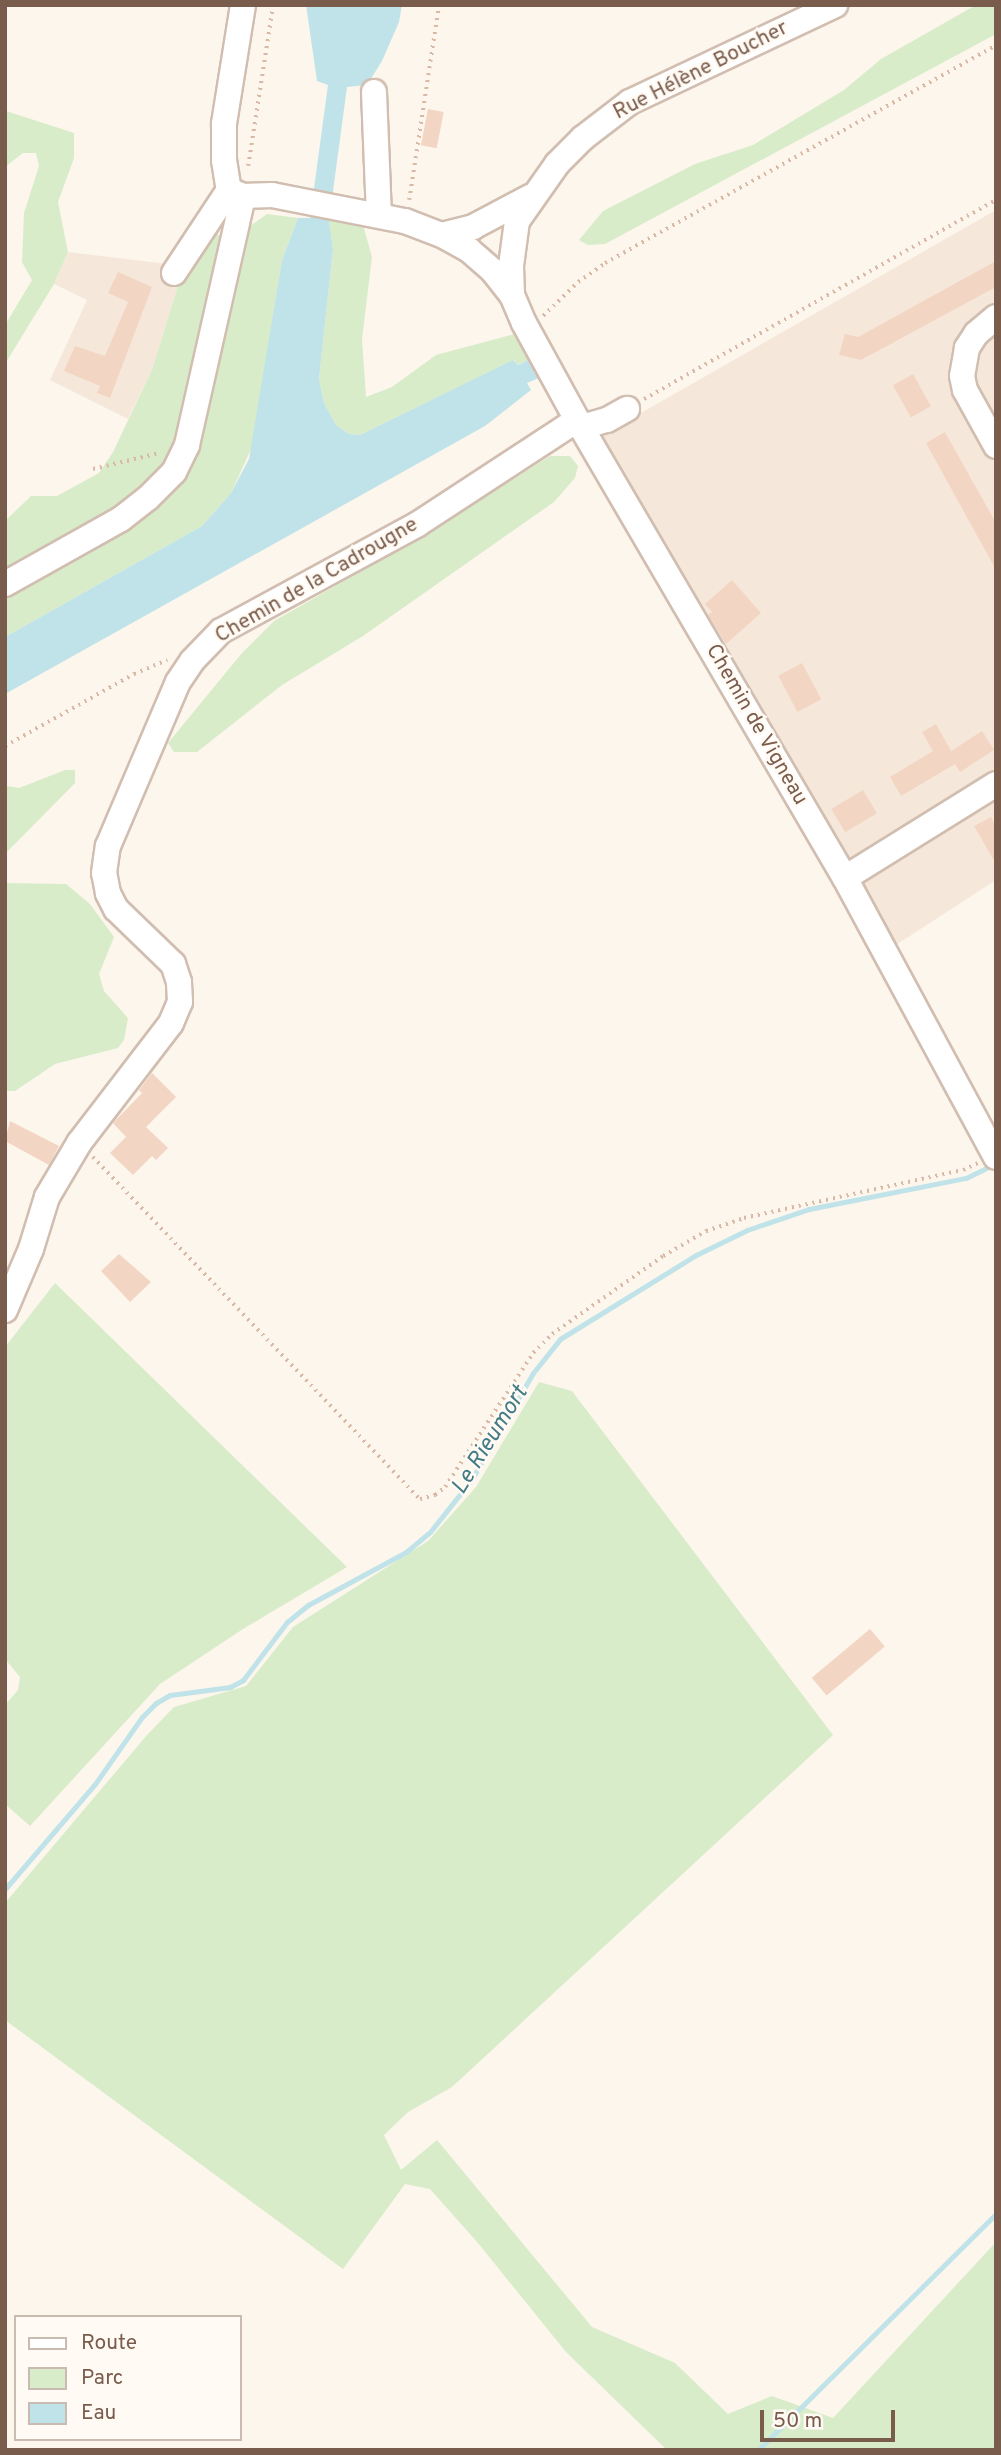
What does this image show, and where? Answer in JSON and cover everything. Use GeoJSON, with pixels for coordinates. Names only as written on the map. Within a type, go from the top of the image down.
{"type":"FeatureCollection","features":[{"type":"Feature","properties":{"kind":"street"},"geometry":{"type":"LineString","coordinates":[[5,584],[121,519],[174,472],[187,444],[236,193],[224,160],[224,124],[243,5]]}},
{"type":"Feature","properties":{"kind":"street","name":"Rue Hélène Boucher"},"geometry":{"type":"LineString","coordinates":[[512,295],[511,265],[517,221],[531,197],[557,164],[583,138],[630,102],[835,5]]}},
{"type":"Feature","properties":{"kind":"street"},"geometry":{"type":"LineString","coordinates":[[374,92],[379,215]]}},
{"type":"Feature","properties":{"kind":"street"},"geometry":{"type":"LineString","coordinates":[[236,193],[272,195],[405,221],[442,235],[470,250],[493,271],[512,295]]}},
{"type":"Feature","properties":{"kind":"street"},"geometry":{"type":"LineString","coordinates":[[174,272],[236,193]]}},
{"type":"Feature","properties":{"kind":"street"},"geometry":{"type":"LineString","coordinates":[[442,235],[473,227],[531,197]]}},
{"type":"Feature","properties":{"kind":"street","name":"Chemin de Vigneau"},"geometry":{"type":"LineString","coordinates":[[512,295],[524,323],[580,424],[845,878],[995,1156]]}},
{"type":"Feature","properties":{"kind":"street"},"geometry":{"type":"LineString","coordinates":[[996,317],[976,334],[967,348],[962,376],[965,390],[996,446]]}},
{"type":"Feature","properties":{"kind":"street","name":"Chemin de la Cadrougne"},"geometry":{"type":"LineString","coordinates":[[5,1310],[31,1250],[47,1197],[79,1143],[171,1023],[180,1002],[179,982],[173,964],[116,909],[108,893],[104,873],[108,846],[178,682],[205,646],[221,631],[418,524],[580,424],[607,420],[627,409]]}},
{"type":"Feature","properties":{"kind":"street"},"geometry":{"type":"LineString","coordinates":[[845,878],[996,784]]}},
{"type":"Feature","properties":{"kind":"path"},"geometry":{"type":"LineString","coordinates":[[236,193],[273,5]]}},
{"type":"Feature","properties":{"kind":"path"},"geometry":{"type":"LineString","coordinates":[[405,221],[439,5]]}},
{"type":"Feature","properties":{"kind":"path"},"geometry":{"type":"LineString","coordinates":[[537,322],[578,282],[605,263],[996,45]]}},
{"type":"Feature","properties":{"kind":"path"},"geometry":{"type":"LineString","coordinates":[[627,409],[996,200]]}},
{"type":"Feature","properties":{"kind":"path"},"geometry":{"type":"LineString","coordinates":[[93,470],[187,444]]}},
{"type":"Feature","properties":{"kind":"path"},"geometry":{"type":"LineString","coordinates":[[5,746],[134,674],[205,646]]}},
{"type":"Feature","properties":{"kind":"path"},"geometry":{"type":"LineString","coordinates":[[79,1143],[421,1499],[435,1495],[445,1487],[533,1353],[552,1334],[663,1256],[706,1231],[744,1218],[963,1170],[995,1156]]}},
{"type":"Feature","properties":{"kind":"shaded area"},"geometry":{"type":"Polygon","coordinates":[[[996,210],[996,880],[896,945],[803,795],[599,437],[996,210]]]}},
{"type":"Feature","properties":{"kind":"shaded area"},"geometry":{"type":"Polygon","coordinates":[[[68,252],[184,266],[152,370],[128,419],[50,380],[87,300],[54,284],[68,252]]]}},
{"type":"Feature","properties":{"kind":"green space"},"geometry":{"type":"Polygon","coordinates":[[[976,5],[996,5],[996,34],[605,244],[588,245],[579,240],[603,211],[695,164],[753,145],[844,90],[881,59],[976,5]]]}},
{"type":"Feature","properties":{"kind":"green space"},"geometry":{"type":"Polygon","coordinates":[[[6,111],[74,133],[74,158],[58,202],[68,252],[54,284],[5,364],[5,325],[32,280],[22,262],[24,213],[39,166],[36,153],[23,153],[5,167],[6,111]]]}},
{"type":"Feature","properties":{"kind":"green space"},"geometry":{"type":"Polygon","coordinates":[[[267,214],[298,218],[282,260],[252,447],[231,493],[202,526],[5,637],[5,521],[31,496],[57,496],[99,473],[113,452],[152,370],[184,266],[213,229],[226,243],[267,214]]]}},
{"type":"Feature","properties":{"kind":"green space"},"geometry":{"type":"Polygon","coordinates":[[[328,214],[362,221],[372,257],[362,339],[366,397],[392,387],[436,355],[518,333],[530,359],[517,365],[514,360],[360,435],[349,434],[336,425],[324,403],[319,379],[333,249],[328,214]]]}},
{"type":"Feature","properties":{"kind":"green space"},"geometry":{"type":"Polygon","coordinates":[[[550,456],[570,456],[578,466],[575,478],[554,502],[363,636],[282,685],[197,752],[174,752],[168,743],[242,653],[274,621],[423,536],[550,456]]]}},
{"type":"Feature","properties":{"kind":"green space"},"geometry":{"type":"Polygon","coordinates":[[[65,770],[75,770],[75,783],[5,854],[5,780],[7,786],[19,788],[65,770]]]}},
{"type":"Feature","properties":{"kind":"green space"},"geometry":{"type":"Polygon","coordinates":[[[5,883],[66,884],[90,904],[114,937],[99,974],[104,991],[128,1018],[124,1040],[118,1048],[55,1064],[15,1091],[5,1091],[5,883]]]}},
{"type":"Feature","properties":{"kind":"green space"},"geometry":{"type":"Polygon","coordinates":[[[55,1283],[347,1567],[243,1629],[160,1684],[30,1826],[5,1804],[5,1705],[18,1690],[20,1677],[5,1659],[5,1347],[55,1283]]]}},
{"type":"Feature","properties":{"kind":"green space"},"geometry":{"type":"Polygon","coordinates":[[[539,1382],[572,1391],[833,1735],[452,2087],[408,2112],[384,2135],[401,2170],[437,2140],[592,2327],[675,2363],[728,2414],[772,2396],[833,2418],[996,2242],[996,2450],[667,2450],[566,2352],[478,2243],[430,2189],[405,2184],[343,2269],[5,2020],[5,1903],[147,1735],[174,1707],[246,1686],[293,1627],[428,1541],[476,1487],[539,1382]]]}},
{"type":"Feature","properties":{"kind":"water"},"geometry":{"type":"Polygon","coordinates":[[[306,5],[402,5],[399,22],[382,61],[367,85],[347,87],[329,221],[333,249],[319,379],[324,403],[336,425],[349,434],[360,435],[513,360],[518,365],[530,359],[541,377],[527,383],[531,390],[485,426],[5,694],[5,637],[202,526],[231,493],[249,459],[282,260],[298,218],[310,218],[328,85],[317,81],[306,5]]]}},
{"type":"Feature","properties":{"kind":"building"},"geometry":{"type":"Polygon","coordinates":[[[428,109],[444,112],[437,148],[421,145],[428,109]]]}},
{"type":"Feature","properties":{"kind":"building"},"geometry":{"type":"Polygon","coordinates":[[[996,261],[996,287],[861,360],[839,355],[845,334],[858,337],[996,261]]]}},
{"type":"Feature","properties":{"kind":"building"},"geometry":{"type":"Polygon","coordinates":[[[118,272],[152,287],[110,398],[97,393],[100,386],[64,371],[75,346],[105,356],[128,302],[108,293],[118,272]]]}},
{"type":"Feature","properties":{"kind":"building"},"geometry":{"type":"Polygon","coordinates":[[[913,374],[931,406],[911,418],[893,385],[913,374]]]}},
{"type":"Feature","properties":{"kind":"building"},"geometry":{"type":"Polygon","coordinates":[[[945,432],[996,523],[996,570],[926,443],[945,432]]]}},
{"type":"Feature","properties":{"kind":"building"},"geometry":{"type":"Polygon","coordinates":[[[732,580],[761,613],[726,644],[708,615],[712,612],[705,604],[732,580]]]}},
{"type":"Feature","properties":{"kind":"building"},"geometry":{"type":"Polygon","coordinates":[[[802,663],[821,699],[797,712],[778,676],[802,663]]]}},
{"type":"Feature","properties":{"kind":"building"},"geometry":{"type":"Polygon","coordinates":[[[936,724],[951,751],[982,731],[994,750],[960,772],[955,764],[901,796],[890,777],[933,751],[922,732],[936,724]]]}},
{"type":"Feature","properties":{"kind":"building"},"geometry":{"type":"Polygon","coordinates":[[[863,790],[877,813],[845,832],[831,809],[863,790]]]}},
{"type":"Feature","properties":{"kind":"building"},"geometry":{"type":"Polygon","coordinates":[[[991,817],[996,827],[996,864],[974,826],[991,817]]]}},
{"type":"Feature","properties":{"kind":"building"},"geometry":{"type":"Polygon","coordinates":[[[152,1073],[176,1097],[146,1127],[168,1148],[156,1160],[152,1156],[133,1175],[110,1153],[126,1137],[113,1123],[142,1093],[139,1090],[152,1073]]]}},
{"type":"Feature","properties":{"kind":"building"},"geometry":{"type":"Polygon","coordinates":[[[10,1121],[59,1146],[49,1165],[5,1141],[10,1121]]]}},
{"type":"Feature","properties":{"kind":"building"},"geometry":{"type":"Polygon","coordinates":[[[119,1254],[151,1282],[130,1302],[101,1271],[119,1254]]]}},
{"type":"Feature","properties":{"kind":"building"},"geometry":{"type":"Polygon","coordinates":[[[870,1629],[885,1647],[827,1695],[812,1678],[870,1629]]]}},
{"type":"Feature","properties":{"kind":"waterway","name":"Le Rieumort"},"geometry":{"type":"LineString","coordinates":[[5,1889],[95,1784],[142,1717],[156,1703],[170,1695],[230,1687],[243,1680],[287,1622],[308,1605],[406,1552],[430,1532],[472,1479],[533,1373],[560,1339],[696,1255],[747,1230],[809,1209],[966,1178],[993,1165]]}},
{"type":"Feature","properties":{"kind":"waterway"},"geometry":{"type":"LineString","coordinates":[[758,2450],[996,2214]]}}]}
